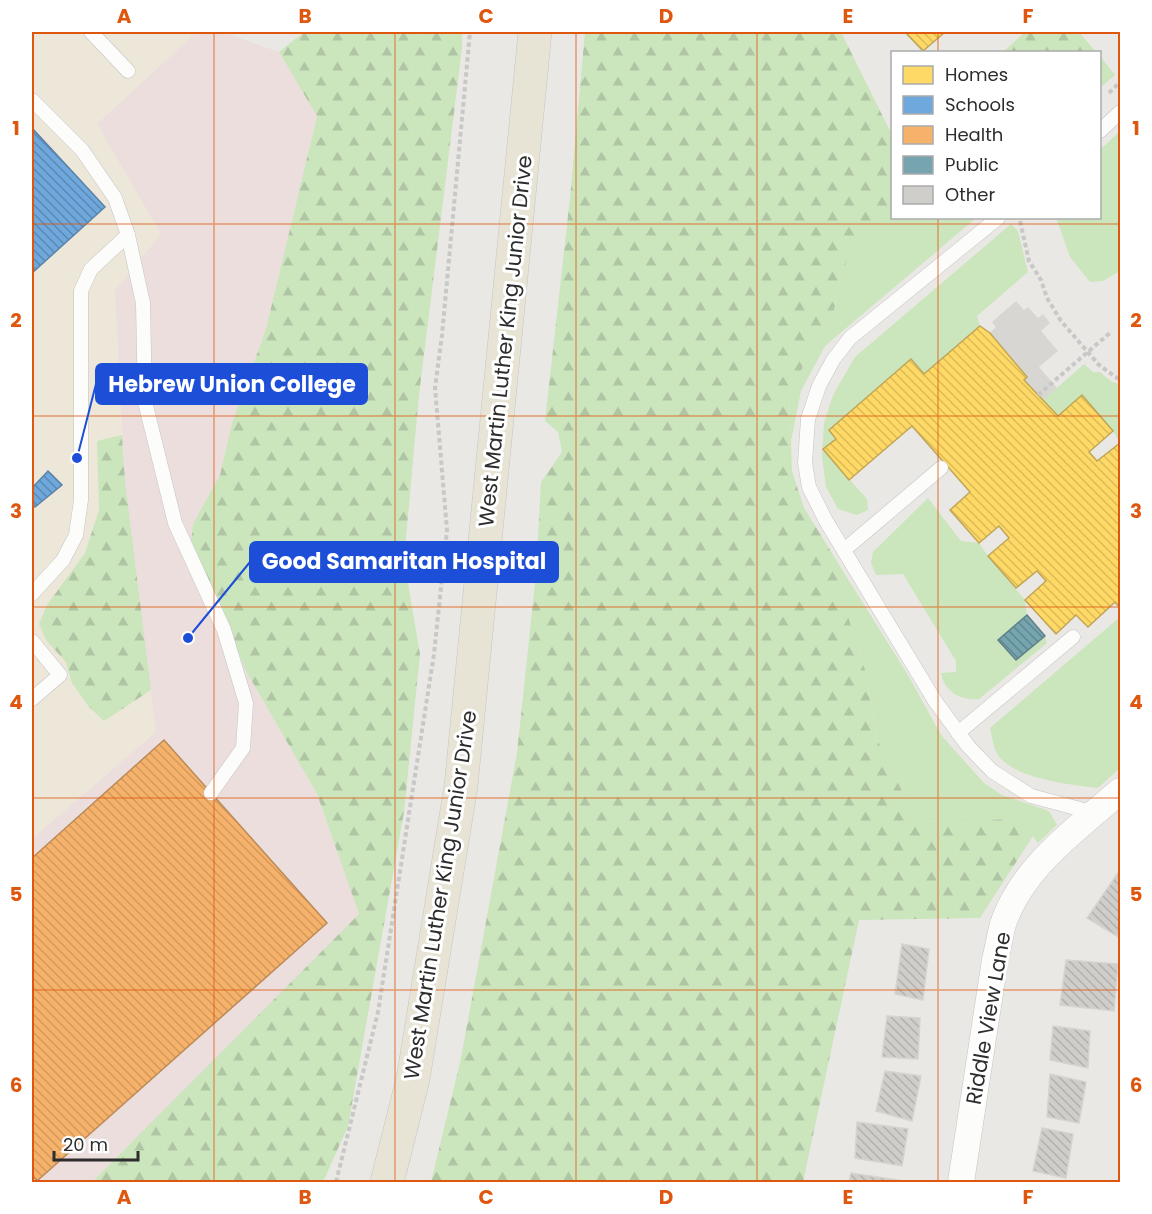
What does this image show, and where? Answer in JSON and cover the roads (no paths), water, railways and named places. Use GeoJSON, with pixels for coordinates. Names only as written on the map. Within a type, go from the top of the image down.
{"type":"FeatureCollection","features":[{"type":"Feature","properties":{"kind":"main road","name":"West Martin Luther King Junior Drive"},"geometry":{"type":"LineString","coordinates":[[387,1182],[413,1079],[461,786],[535,32]]}},
{"type":"Feature","properties":{"kind":"street","name":"Riddle View Lane"},"geometry":{"type":"LineString","coordinates":[[962,1182],[1003,923],[1019,890],[1042,861],[1120,791]]}},
{"type":"Feature","properties":{"kind":"lane"},"geometry":{"type":"LineString","coordinates":[[91,32],[128,71]]}},
{"type":"Feature","properties":{"kind":"lane"},"geometry":{"type":"LineString","coordinates":[[32,100],[82,150],[115,198],[128,235],[143,303],[145,402],[175,523],[224,630],[246,703],[243,748],[211,793]]}},
{"type":"Feature","properties":{"kind":"lane"},"geometry":{"type":"LineString","coordinates":[[1101,130],[1120,112]]}},
{"type":"Feature","properties":{"kind":"lane"},"geometry":{"type":"LineString","coordinates":[[997,219],[850,338],[833,360],[819,386],[808,419],[805,463],[809,487],[844,550],[934,701],[958,733],[992,771],[1031,796],[1095,813]]}},
{"type":"Feature","properties":{"kind":"lane"},"geometry":{"type":"LineString","coordinates":[[32,594],[63,560],[76,535],[81,500],[81,291],[92,269],[128,235]]}},
{"type":"Feature","properties":{"kind":"lane"},"geometry":{"type":"LineString","coordinates":[[844,550],[941,468]]}},
{"type":"Feature","properties":{"kind":"lane"},"geometry":{"type":"LineString","coordinates":[[958,733],[1073,637]]}},
{"type":"Feature","properties":{"kind":"lane"},"geometry":{"type":"LineString","coordinates":[[32,641],[60,675],[32,699]]}},
{"type":"Feature","properties":{"kind":"place","name":"Hebrew Union College"},"geometry":{"type":"Point","coordinates":[77,458]}},
{"type":"Feature","properties":{"kind":"place","name":"Good Samaritan Hospital"},"geometry":{"type":"Point","coordinates":[188,638]}}]}
